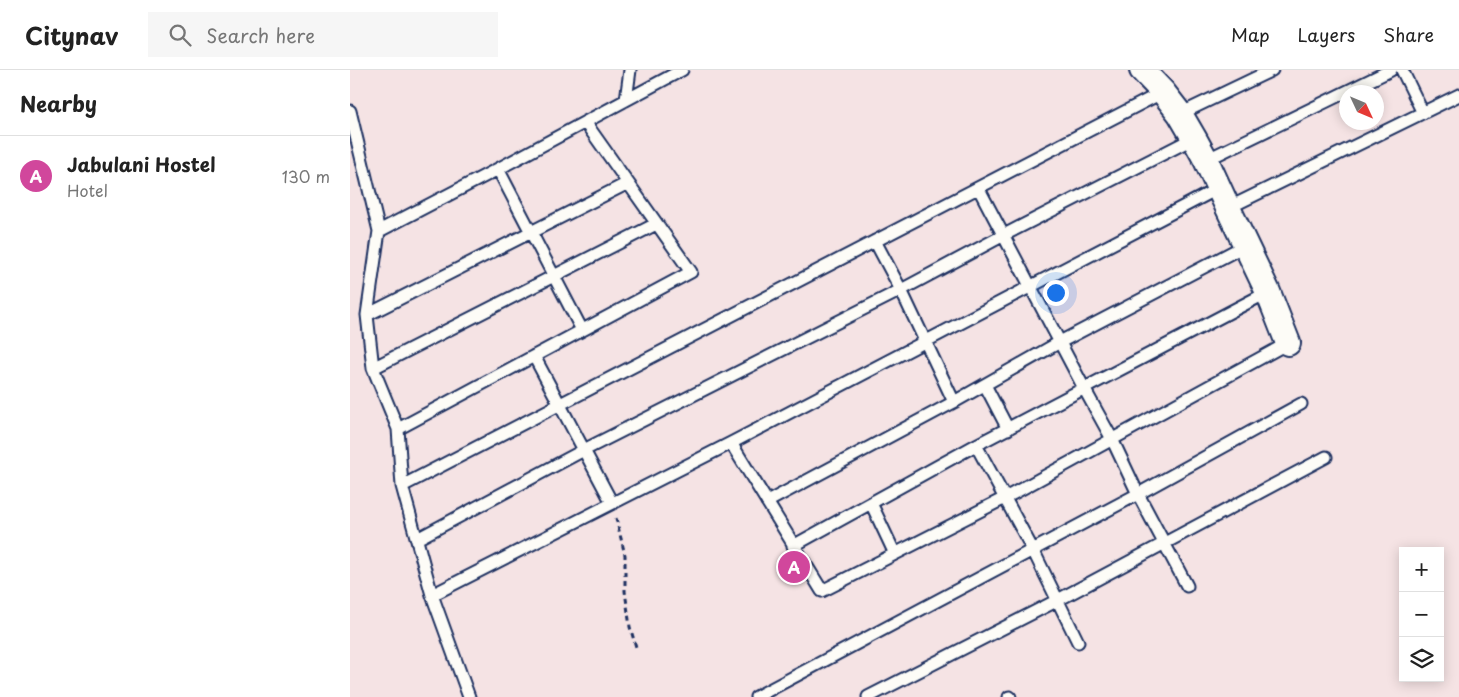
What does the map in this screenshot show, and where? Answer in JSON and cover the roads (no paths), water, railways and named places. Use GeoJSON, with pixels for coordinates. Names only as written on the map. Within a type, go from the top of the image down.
{"type":"FeatureCollection","features":[{"type":"Feature","properties":{"kind":"street"},"geometry":{"type":"LineString","coordinates":[[1145,71],[1180,114],[1206,160],[1268,292],[1288,343]]}},
{"type":"Feature","properties":{"kind":"lane"},"geometry":{"type":"LineString","coordinates":[[626,100],[630,70]]}},
{"type":"Feature","properties":{"kind":"lane"},"geometry":{"type":"LineString","coordinates":[[379,231],[682,70]]}},
{"type":"Feature","properties":{"kind":"lane"},"geometry":{"type":"LineString","coordinates":[[1180,114],[1272,70]]}},
{"type":"Feature","properties":{"kind":"lane"},"geometry":{"type":"LineString","coordinates":[[1206,160],[1391,70]]}},
{"type":"Feature","properties":{"kind":"lane"},"geometry":{"type":"LineString","coordinates":[[1402,70],[1423,113]]}},
{"type":"Feature","properties":{"kind":"lane"},"geometry":{"type":"LineString","coordinates":[[402,486],[1162,92]]}},
{"type":"Feature","properties":{"kind":"lane"},"geometry":{"type":"LineString","coordinates":[[432,595],[731,443],[1031,287],[1223,198],[1423,113],[1459,95]]}},
{"type":"Feature","properties":{"kind":"lane"},"geometry":{"type":"LineString","coordinates":[[350,111],[379,231],[367,315],[374,368],[398,429],[402,486],[432,595],[469,697]]}},
{"type":"Feature","properties":{"kind":"lane"},"geometry":{"type":"LineString","coordinates":[[398,429],[691,272],[585,122]]}},
{"type":"Feature","properties":{"kind":"lane"},"geometry":{"type":"LineString","coordinates":[[417,539],[584,450],[901,290],[1194,138]]}},
{"type":"Feature","properties":{"kind":"lane"},"geometry":{"type":"LineString","coordinates":[[498,169],[582,330]]}},
{"type":"Feature","properties":{"kind":"lane"},"geometry":{"type":"LineString","coordinates":[[367,315],[628,184]]}},
{"type":"Feature","properties":{"kind":"lane"},"geometry":{"type":"LineString","coordinates":[[979,188],[1112,439],[1138,494],[1187,586]]}},
{"type":"Feature","properties":{"kind":"lane"},"geometry":{"type":"LineString","coordinates":[[374,368],[656,224]]}},
{"type":"Feature","properties":{"kind":"lane"},"geometry":{"type":"LineString","coordinates":[[874,241],[901,290],[954,402]]}},
{"type":"Feature","properties":{"kind":"lane"},"geometry":{"type":"LineString","coordinates":[[767,502],[954,402],[1060,342],[1246,246]]}},
{"type":"Feature","properties":{"kind":"lane"},"geometry":{"type":"LineString","coordinates":[[793,546],[976,446],[1268,292]]}},
{"type":"Feature","properties":{"kind":"lane"},"geometry":{"type":"LineString","coordinates":[[731,443],[822,591],[1005,498],[1288,343]]}},
{"type":"Feature","properties":{"kind":"lane"},"geometry":{"type":"LineString","coordinates":[[534,356],[612,503]]}},
{"type":"Feature","properties":{"kind":"lane"},"geometry":{"type":"LineString","coordinates":[[985,385],[1008,429]]}},
{"type":"Feature","properties":{"kind":"lane"},"geometry":{"type":"LineString","coordinates":[[756,697],[1138,494],[1301,404]]}},
{"type":"Feature","properties":{"kind":"lane"},"geometry":{"type":"LineString","coordinates":[[976,446],[1033,550],[1078,642]]}},
{"type":"Feature","properties":{"kind":"lane"},"geometry":{"type":"LineString","coordinates":[[868,697],[1058,600],[1326,456]]}},
{"type":"Feature","properties":{"kind":"lane"},"geometry":{"type":"LineString","coordinates":[[871,503],[896,554]]}},
{"type":"Feature","properties":{"kind":"place","name":"Jabulani Hostel"},"geometry":{"type":"Point","coordinates":[794,567]}}]}
